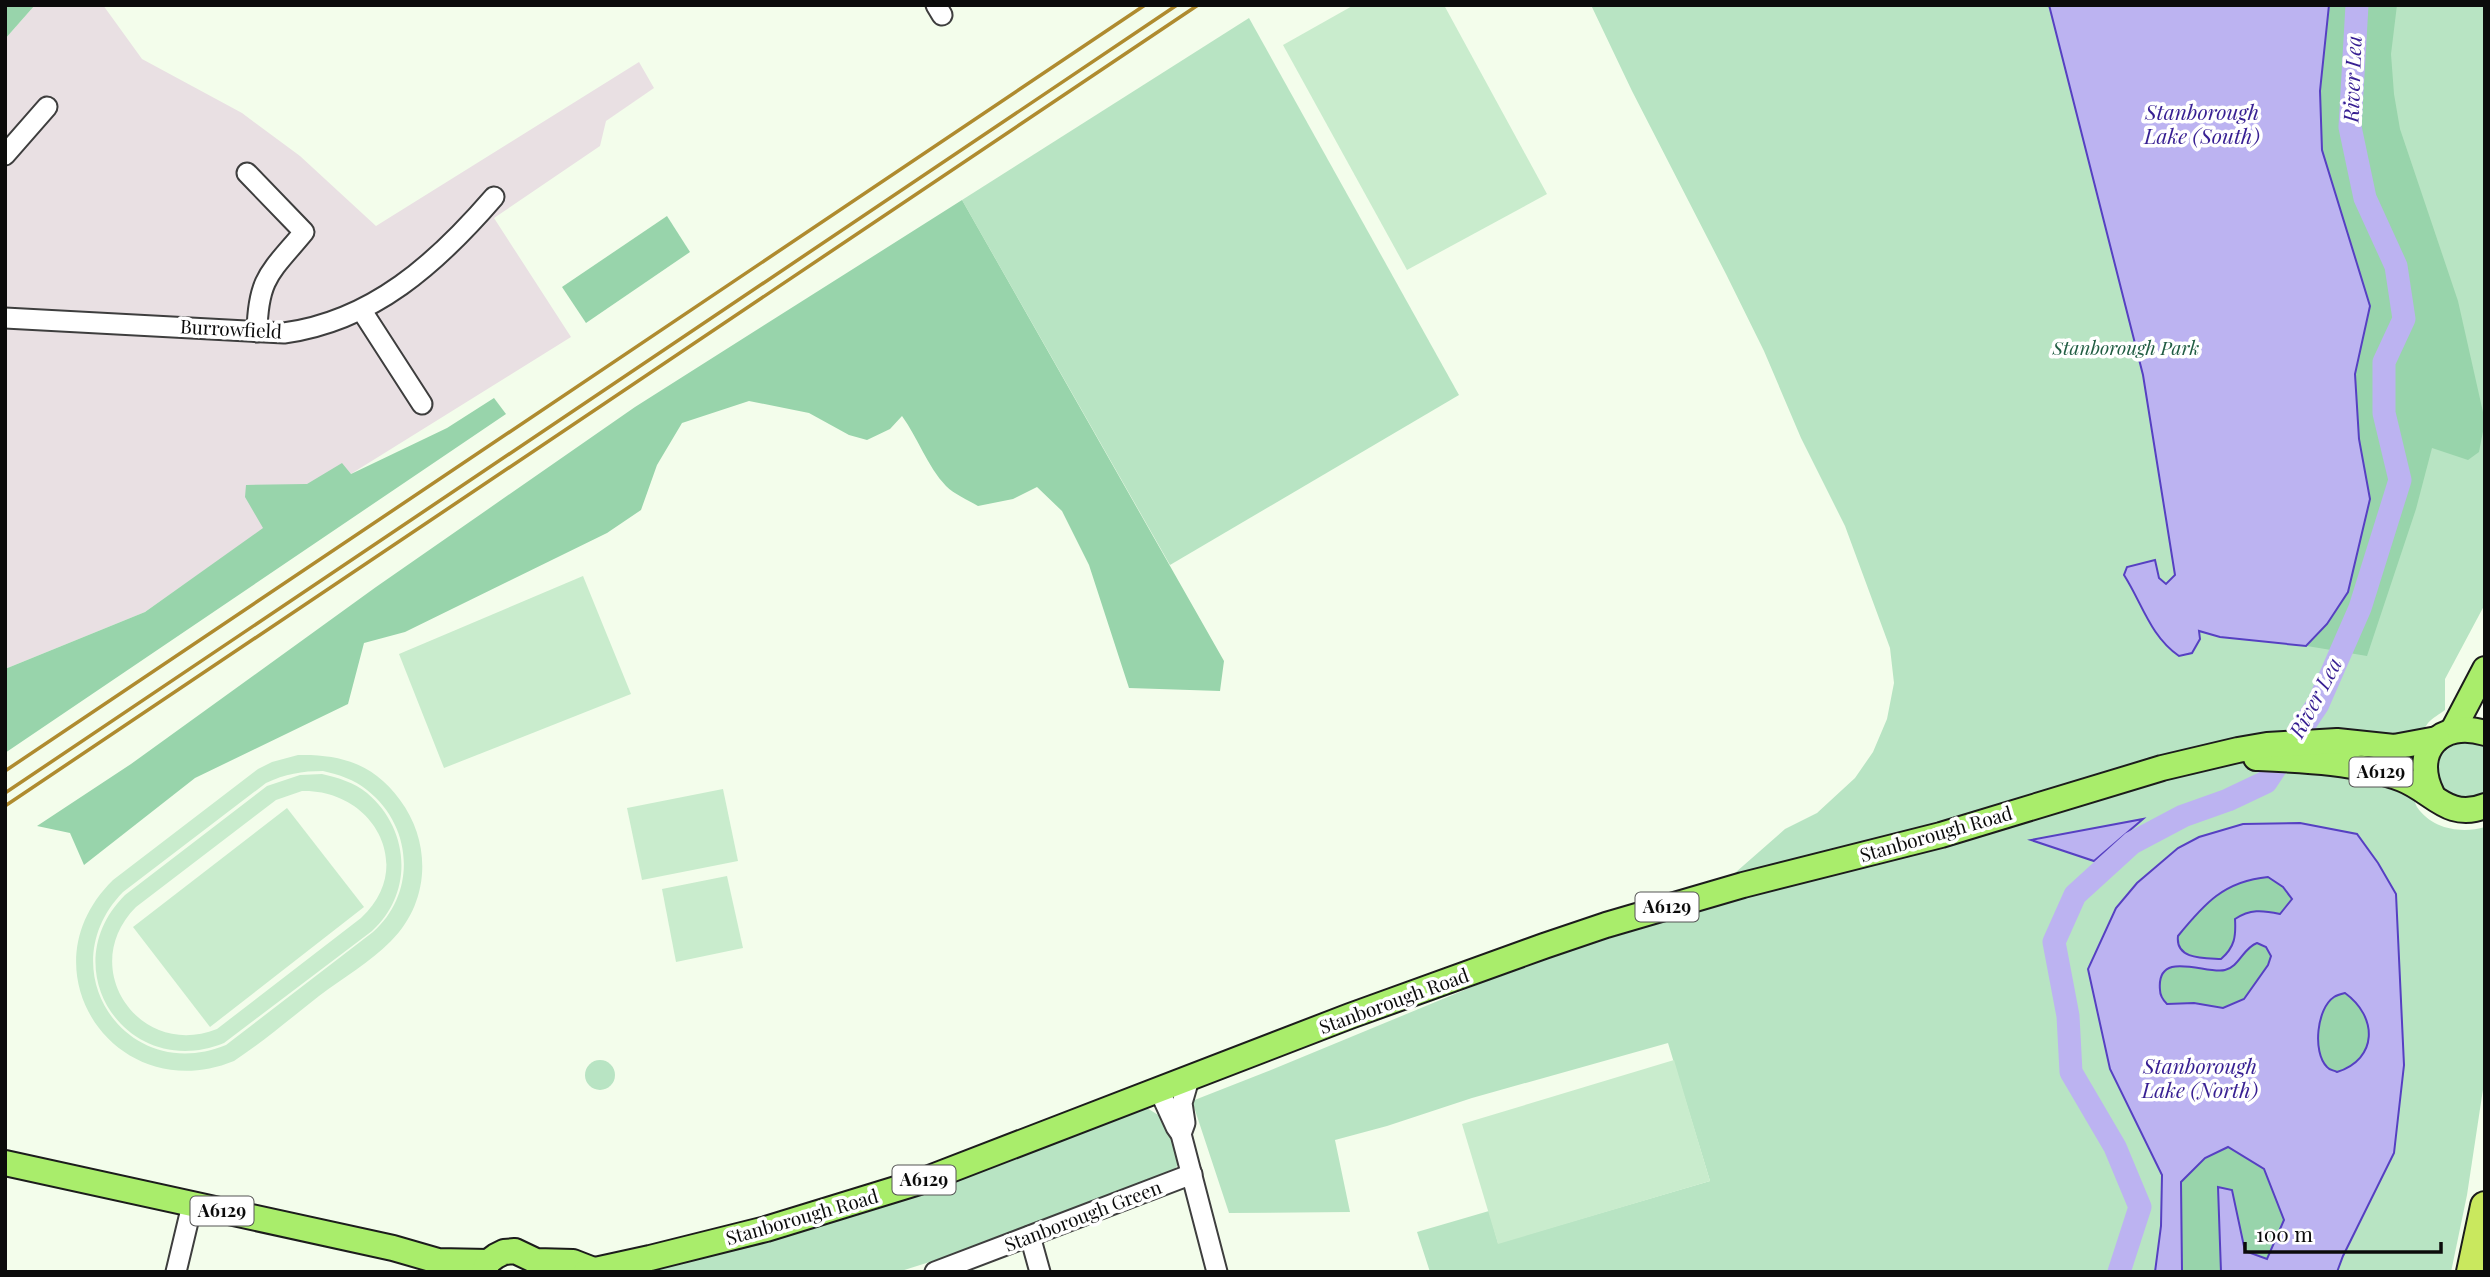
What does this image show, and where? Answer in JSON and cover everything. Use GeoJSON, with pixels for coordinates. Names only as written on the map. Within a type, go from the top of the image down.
{"type":"FeatureCollection","features":[{"type":"Feature","properties":{"kind":"highway"},"geometry":{"type":"LineString","coordinates":[[2471,1272],[2485,1206]]}},
{"type":"Feature","properties":{"kind":"main road"},"geometry":{"type":"LineString","coordinates":[[2485,670],[2424,762],[2425,781],[2432,794],[2443,805],[2453,809],[2474,810],[2485,806]]}},
{"type":"Feature","properties":{"kind":"main road"},"geometry":{"type":"LineString","coordinates":[[2445,734],[2470,728],[2485,733]]}},
{"type":"Feature","properties":{"kind":"main road","name":"A6129"},"geometry":{"type":"LineString","coordinates":[[2264,752],[2337,741],[2395,747],[2445,734]]}},
{"type":"Feature","properties":{"kind":"main road","name":"A6129"},"geometry":{"type":"LineString","coordinates":[[2264,752],[2378,771],[2432,794]]}},
{"type":"Feature","properties":{"kind":"main road","name":"Stanborough Road"},"geometry":{"type":"LineString","coordinates":[[5,1163],[393,1248],[443,1266],[486,1267],[504,1252],[515,1251],[538,1266],[573,1262],[588,1270],[650,1258],[766,1229],[919,1182],[1350,1016],[1606,925],[1744,885],[1941,835],[2140,774],[2206,757],[2264,752]]}},
{"type":"Feature","properties":{"kind":"street"},"geometry":{"type":"LineString","coordinates":[[5,155],[47,107]]}},
{"type":"Feature","properties":{"kind":"street"},"geometry":{"type":"LineString","coordinates":[[247,173],[304,232],[264,281],[258,304],[257,332]]}},
{"type":"Feature","properties":{"kind":"street","name":"Burrowfield"},"geometry":{"type":"LineString","coordinates":[[5,318],[257,332],[307,330],[362,310],[430,262],[461,235],[494,197]]}},
{"type":"Feature","properties":{"kind":"street"},"geometry":{"type":"LineString","coordinates":[[362,310],[422,404]]}},
{"type":"Feature","properties":{"kind":"street"},"geometry":{"type":"LineString","coordinates":[[1181,1134],[1185,1123],[1182,1103],[1189,1079]]}},
{"type":"Feature","properties":{"kind":"street"},"geometry":{"type":"LineString","coordinates":[[1159,1090],[1175,1127],[1181,1134],[1217,1272]]}},
{"type":"Feature","properties":{"kind":"street","name":"Stanborough Green"},"geometry":{"type":"LineString","coordinates":[[935,1272],[1192,1174]]}},
{"type":"Feature","properties":{"kind":"street"},"geometry":{"type":"LineString","coordinates":[[176,1272],[192,1205]]}},
{"type":"Feature","properties":{"kind":"street"},"geometry":{"type":"LineString","coordinates":[[1030,1237],[1040,1272]]}},
{"type":"Feature","properties":{"kind":"shaded area"},"geometry":{"type":"Polygon","coordinates":[[[35,5],[103,5],[142,59],[242,113],[300,156],[376,226],[639,62],[654,88],[606,121],[600,146],[494,218],[571,337],[264,528],[145,612],[5,669],[5,39],[35,5]]]}},
{"type":"Feature","properties":{"kind":"green space"},"geometry":{"type":"Polygon","coordinates":[[[5,5],[35,5],[5,39],[5,5]]]}},
{"type":"Feature","properties":{"kind":"green space"},"geometry":{"type":"Polygon","coordinates":[[[1354,5],[1444,5],[1547,194],[1407,270],[1283,45],[1354,5]]]}},
{"type":"Feature","properties":{"kind":"green space","name":"Stanborough Park"},"geometry":{"type":"Polygon","coordinates":[[[1591,5],[2485,5],[2485,604],[2445,679],[2445,710],[2430,721],[2424,730],[2413,777],[2417,807],[2431,820],[2457,830],[2485,827],[2485,1076],[2467,1195],[2451,1272],[1430,1272],[1417,1232],[1489,1211],[1498,1243],[1710,1181],[1668,1043],[1335,1140],[1350,1212],[1229,1213],[1192,1101],[1600,934],[1695,908],[1785,829],[1817,813],[1855,778],[1873,752],[1887,719],[1894,683],[1890,648],[1845,526],[1801,438],[1764,351],[1591,5]]]}},
{"type":"Feature","properties":{"kind":"green space"},"geometry":{"type":"Polygon","coordinates":[[[2329,5],[2397,5],[2391,54],[2400,129],[2458,301],[2485,421],[2479,452],[2468,460],[2432,448],[2416,509],[2367,656],[2307,646],[2327,624],[2370,499],[2359,439],[2355,373],[2370,306],[2322,150],[2320,91],[2329,5]]]}},
{"type":"Feature","properties":{"kind":"green space"},"geometry":{"type":"Polygon","coordinates":[[[1249,18],[1459,395],[1170,565],[962,200],[1249,18]]]}},
{"type":"Feature","properties":{"kind":"green space"},"geometry":{"type":"Polygon","coordinates":[[[962,200],[1224,661],[1220,691],[1129,688],[1089,565],[1062,511],[1037,487],[1013,499],[978,506],[953,492],[939,478],[902,416],[890,429],[867,440],[849,435],[809,413],[749,401],[682,423],[657,465],[641,510],[607,533],[405,632],[364,643],[348,704],[195,778],[84,865],[70,833],[37,826],[131,764],[376,587],[635,407],[962,200]]]}},
{"type":"Feature","properties":{"kind":"green space"},"geometry":{"type":"Polygon","coordinates":[[[667,216],[690,252],[586,323],[562,287],[667,216]]]}},
{"type":"Feature","properties":{"kind":"green space"},"geometry":{"type":"Polygon","coordinates":[[[494,398],[506,414],[5,753],[5,669],[145,612],[263,528],[245,497],[246,485],[307,484],[342,463],[351,474],[447,428],[494,398]]]}},
{"type":"Feature","properties":{"kind":"green space"},"geometry":{"type":"Polygon","coordinates":[[[583,576],[631,694],[444,768],[399,654],[583,576]]]}},
{"type":"Feature","properties":{"kind":"green space"},"geometry":{"type":"Polygon","coordinates":[[[2458,740],[2485,746],[2485,792],[2480,795],[2454,797],[2443,790],[2439,783],[2435,763],[2443,748],[2458,740]]]}},
{"type":"Feature","properties":{"kind":"green space"},"geometry":{"type":"Polygon","coordinates":[[[298,755],[342,759],[368,770],[390,788],[400,800],[418,835],[422,872],[413,909],[404,926],[383,949],[234,1061],[191,1071],[152,1066],[120,1049],[95,1022],[80,989],[76,953],[87,916],[113,880],[258,769],[298,755]],[[323,771],[301,772],[266,783],[123,892],[102,922],[93,954],[96,985],[109,1013],[130,1035],[157,1049],[190,1053],[226,1045],[373,932],[387,916],[403,879],[401,840],[394,822],[382,805],[362,786],[323,771]]]}},
{"type":"Feature","properties":{"kind":"green space"},"geometry":{"type":"Polygon","coordinates":[[[322,774],[357,786],[381,808],[392,824],[399,842],[400,880],[386,916],[372,931],[224,1043],[189,1051],[158,1047],[131,1033],[111,1011],[98,985],[96,955],[104,924],[125,895],[267,786],[300,775],[322,774]],[[302,791],[276,800],[136,907],[119,931],[112,956],[115,980],[125,1002],[141,1020],[163,1031],[189,1035],[217,1029],[361,918],[377,898],[385,876],[386,855],[379,835],[367,817],[349,803],[327,794],[302,791]]]}},
{"type":"Feature","properties":{"kind":"green space"},"geometry":{"type":"Polygon","coordinates":[[[723,789],[738,861],[642,880],[627,808],[723,789]]]}},
{"type":"Feature","properties":{"kind":"green space"},"geometry":{"type":"Polygon","coordinates":[[[287,808],[364,907],[210,1027],[133,927],[287,808]]]}},
{"type":"Feature","properties":{"kind":"green space"},"geometry":{"type":"Polygon","coordinates":[[[727,876],[743,948],[676,962],[662,889],[727,876]]]}},
{"type":"Feature","properties":{"kind":"green space"},"geometry":{"type":"Polygon","coordinates":[[[2268,877],[2283,887],[2292,899],[2280,914],[2257,911],[2235,919],[2234,941],[2221,959],[2200,958],[2181,950],[2178,936],[2206,904],[2239,883],[2268,877]]]}},
{"type":"Feature","properties":{"kind":"green space"},"geometry":{"type":"Polygon","coordinates":[[[2257,943],[2266,947],[2271,956],[2268,965],[2244,999],[2223,1008],[2194,1003],[2167,1004],[2163,999],[2160,984],[2168,970],[2184,966],[2218,971],[2239,959],[2250,946],[2257,943]]]}},
{"type":"Feature","properties":{"kind":"green space"},"geometry":{"type":"Polygon","coordinates":[[[2345,993],[2363,1014],[2369,1037],[2360,1058],[2337,1072],[2328,1068],[2322,1060],[2318,1030],[2328,1003],[2335,996],[2345,993]]]}},
{"type":"Feature","properties":{"kind":"green space"},"geometry":{"type":"Polygon","coordinates":[[[600,1060],[611,1064],[615,1075],[611,1086],[600,1090],[589,1086],[585,1075],[589,1064],[600,1060]]]}},
{"type":"Feature","properties":{"kind":"green space"},"geometry":{"type":"Polygon","coordinates":[[[1674,1060],[1710,1181],[1498,1244],[1462,1124],[1674,1060]]]}},
{"type":"Feature","properties":{"kind":"green space"},"geometry":{"type":"Polygon","coordinates":[[[1147,1108],[1163,1118],[1178,1153],[1179,1163],[1170,1176],[1031,1230],[898,1272],[645,1272],[794,1227],[1147,1108]]]}},
{"type":"Feature","properties":{"kind":"green space"},"geometry":{"type":"Polygon","coordinates":[[[2228,1147],[2264,1169],[2284,1220],[2267,1259],[2245,1250],[2232,1191],[2218,1187],[2221,1272],[2182,1272],[2181,1182],[2205,1158],[2228,1147]]]}},
{"type":"Feature","properties":{"kind":"water","name":"Stanborough Lake (South)"},"geometry":{"type":"Polygon","coordinates":[[[2049,5],[2329,5],[2320,91],[2322,150],[2370,306],[2355,374],[2359,439],[2370,499],[2348,592],[2327,624],[2306,646],[2220,637],[2199,631],[2200,639],[2192,653],[2179,656],[2154,629],[2124,575],[2127,567],[2155,560],[2159,578],[2166,584],[2175,575],[2143,375],[2049,5]]]}},
{"type":"Feature","properties":{"kind":"water"},"geometry":{"type":"Polygon","coordinates":[[[2143,819],[2094,861],[2031,840],[2143,819]]]}},
{"type":"Feature","properties":{"kind":"water","name":"Stanborough Lake (North)"},"geometry":{"type":"Polygon","coordinates":[[[2300,823],[2357,834],[2396,894],[2404,1065],[2394,1153],[2337,1272],[2221,1272],[2218,1187],[2232,1190],[2245,1251],[2267,1259],[2284,1220],[2264,1169],[2228,1147],[2205,1158],[2181,1182],[2182,1272],[2155,1272],[2161,1226],[2162,1175],[2110,1069],[2088,969],[2116,908],[2137,883],[2178,848],[2199,837],[2243,824],[2300,823]],[[2268,877],[2239,883],[2206,904],[2178,936],[2181,950],[2200,958],[2221,959],[2234,941],[2235,919],[2256,911],[2280,914],[2292,899],[2283,887],[2268,877]],[[2257,943],[2234,965],[2225,970],[2184,966],[2166,970],[2161,977],[2162,998],[2167,1004],[2194,1003],[2223,1008],[2244,999],[2268,965],[2271,956],[2266,947],[2257,943]],[[2345,993],[2335,996],[2328,1003],[2320,1020],[2318,1041],[2322,1060],[2328,1068],[2337,1072],[2360,1058],[2369,1037],[2368,1025],[2356,1003],[2345,993]]]}},
{"type":"Feature","properties":{"kind":"waterway","name":"River Lea"},"geometry":{"type":"LineString","coordinates":[[2119,1272],[2140,1207],[2115,1147],[2071,1072],[2068,1016],[2054,942],[2075,895],[2132,843],[2183,816],[2228,800],[2266,782],[2318,704],[2360,608],[2400,480],[2384,413],[2384,362],[2404,319],[2396,266],[2365,198],[2350,127],[2357,5]]}},
{"type":"Feature","properties":{"kind":"railway"},"geometry":{"type":"LineString","coordinates":[[5,771],[1145,5]]}},
{"type":"Feature","properties":{"kind":"railway"},"geometry":{"type":"LineString","coordinates":[[5,793],[1177,5]]}},
{"type":"Feature","properties":{"kind":"railway"},"geometry":{"type":"LineString","coordinates":[[5,806],[1198,5]]}}]}
